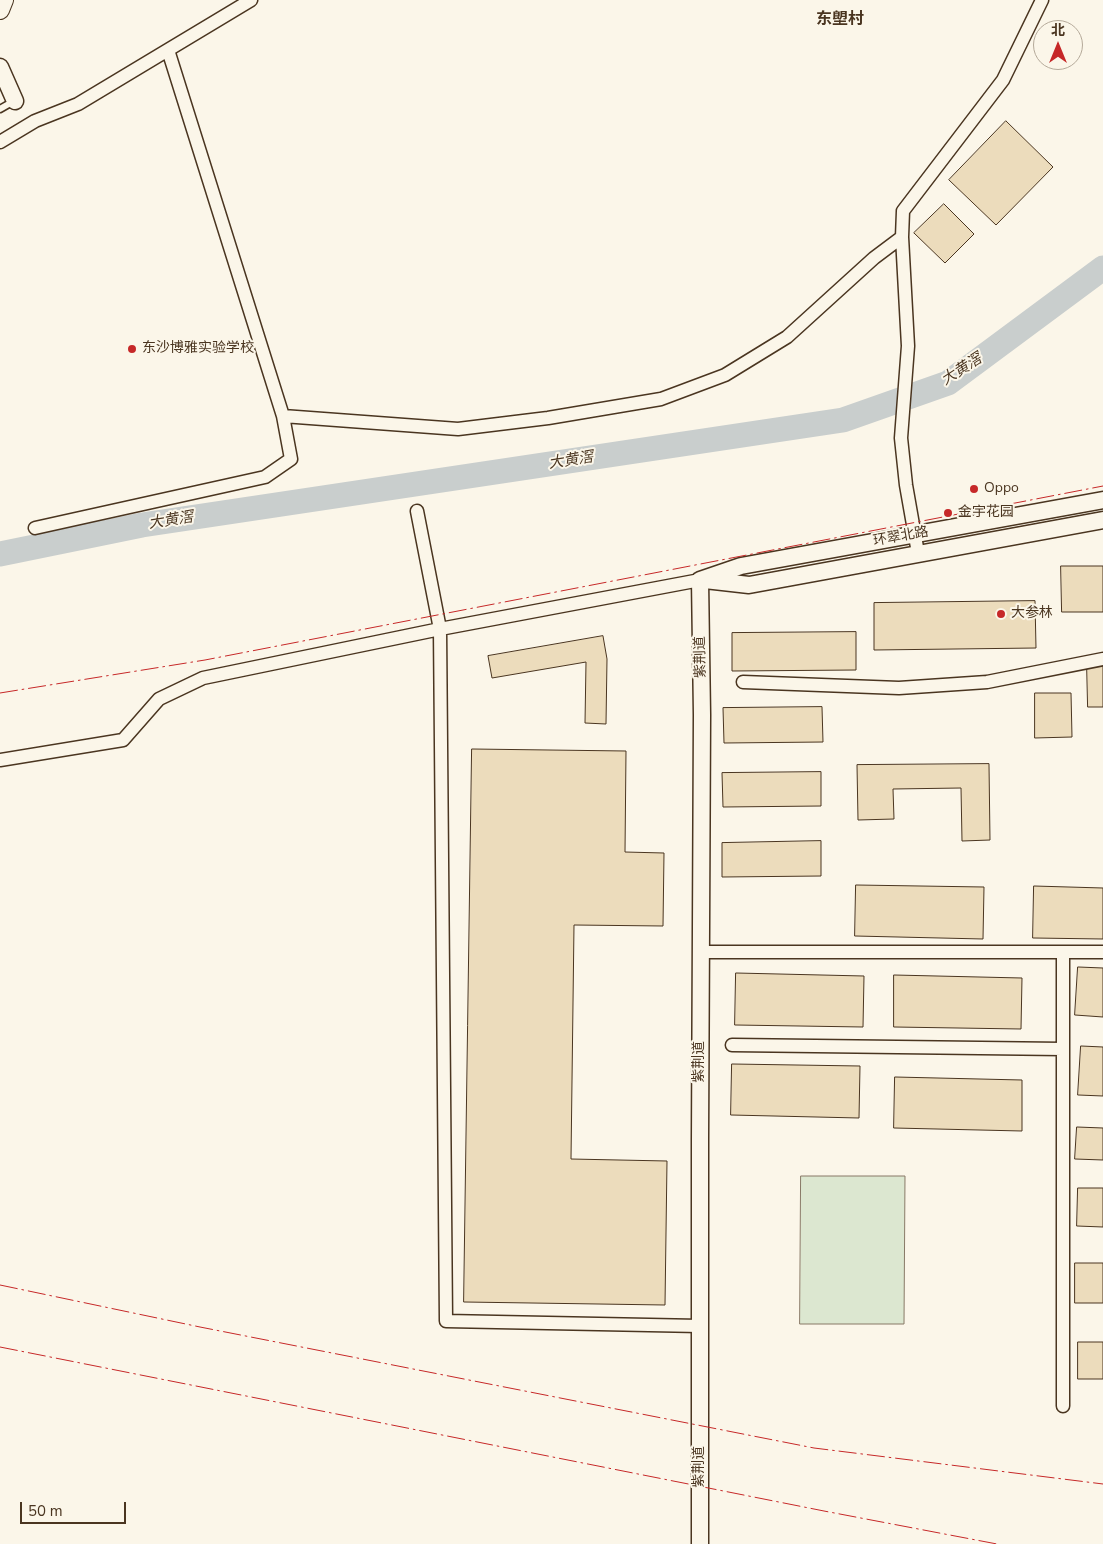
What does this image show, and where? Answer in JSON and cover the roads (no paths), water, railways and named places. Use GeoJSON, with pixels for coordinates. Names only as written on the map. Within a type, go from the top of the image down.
{"type":"FeatureCollection","features":[{"type":"Feature","properties":{"kind":"main road"},"geometry":{"type":"LineString","coordinates":[[0,10],[4,0]]}},
{"type":"Feature","properties":{"kind":"street"},"geometry":{"type":"LineString","coordinates":[[0,142],[35,121],[78,104],[250,0]]}},
{"type":"Feature","properties":{"kind":"street"},"geometry":{"type":"LineString","coordinates":[[918,554],[906,485],[901,438],[908,346],[902,211],[1003,80],[1042,0]]}},
{"type":"Feature","properties":{"kind":"street"},"geometry":{"type":"LineString","coordinates":[[35,528],[265,477],[291,459],[283,416],[168,50]]}},
{"type":"Feature","properties":{"kind":"street"},"geometry":{"type":"LineString","coordinates":[[0,67],[15,101]]}},
{"type":"Feature","properties":{"kind":"street"},"geometry":{"type":"LineString","coordinates":[[283,416],[458,429],[548,418],[661,399],[725,375],[787,337],[874,258],[902,236]]}},
{"type":"Feature","properties":{"kind":"street","name":"环翠北路"},"geometry":{"type":"LineString","coordinates":[[700,580],[741,566],[1103,500]]}},
{"type":"Feature","properties":{"kind":"street"},"geometry":{"type":"LineString","coordinates":[[417,512],[440,630],[446,1321],[700,1326]]}},
{"type":"Feature","properties":{"kind":"street"},"geometry":{"type":"LineString","coordinates":[[0,760],[123,740],[159,699],[203,678],[700,580],[749,585],[1103,520]]}},
{"type":"Feature","properties":{"kind":"street","name":"紫荆道"},"geometry":{"type":"LineString","coordinates":[[700,580],[702,715],[700,1544]]}},
{"type":"Feature","properties":{"kind":"street"},"geometry":{"type":"LineString","coordinates":[[743,682],[899,688],[987,682],[1103,659]]}},
{"type":"Feature","properties":{"kind":"street"},"geometry":{"type":"LineString","coordinates":[[701,952],[1103,952]]}},
{"type":"Feature","properties":{"kind":"street"},"geometry":{"type":"LineString","coordinates":[[1063,953],[1063,1406]]}},
{"type":"Feature","properties":{"kind":"street"},"geometry":{"type":"LineString","coordinates":[[732,1045],[1063,1049]]}},
{"type":"Feature","properties":{"kind":"lane"},"geometry":{"type":"LineString","coordinates":[[0,109],[15,101]]}},
{"type":"Feature","properties":{"kind":"waterway","name":"大黄滘"},"geometry":{"type":"LineString","coordinates":[[0,554],[142,525],[843,420],[948,383],[1103,268]]}},
{"type":"Feature","properties":{"kind":"place","name":"东沙博雅实验学校"},"geometry":{"type":"Point","coordinates":[132,349]}},
{"type":"Feature","properties":{"kind":"place","name":"Oppo"},"geometry":{"type":"Point","coordinates":[974,489]}},
{"type":"Feature","properties":{"kind":"place","name":"金宇花园"},"geometry":{"type":"Point","coordinates":[948,513]}},
{"type":"Feature","properties":{"kind":"place","name":"大参林"},"geometry":{"type":"Point","coordinates":[1001,614]}},
{"type":"Feature","properties":{"kind":"district","name":"东塱村"},"geometry":{"type":"Point","coordinates":[840,20]}}]}
